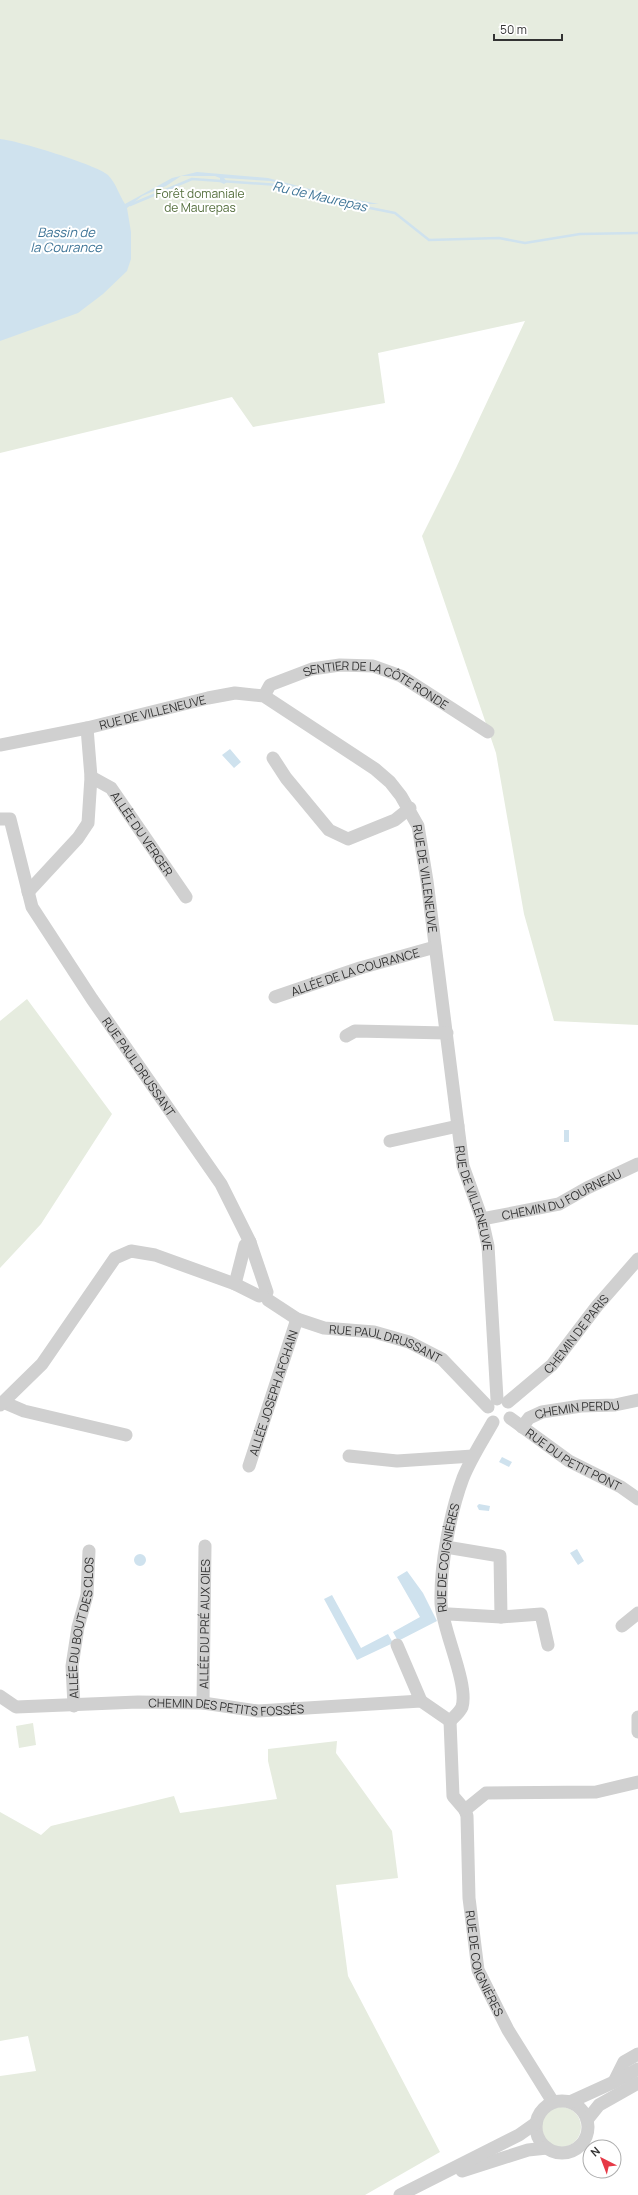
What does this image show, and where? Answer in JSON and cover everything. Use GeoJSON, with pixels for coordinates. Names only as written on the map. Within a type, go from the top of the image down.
{"type":"FeatureCollection","features":[{"type":"Feature","properties":{"kind":"street","name":"SENTIER DE LA CÔTE RONDE"},"geometry":{"type":"LineString","coordinates":[[264,696],[270,686],[312,669],[340,665],[373,666],[401,676],[488,732]]}},
{"type":"Feature","properties":{"kind":"street","name":"RUE DE VILLENEUVE"},"geometry":{"type":"LineString","coordinates":[[0,745],[87,728],[208,698],[235,693],[264,696],[375,769],[390,782],[410,808],[418,826],[436,947],[462,1166],[482,1219],[488,1246],[498,1403]]}},
{"type":"Feature","properties":{"kind":"street"},"geometry":{"type":"LineString","coordinates":[[28,892],[78,838],[88,823],[91,777],[87,728]]}},
{"type":"Feature","properties":{"kind":"street"},"geometry":{"type":"LineString","coordinates":[[273,758],[286,778],[329,830],[348,838],[395,820],[410,808]]}},
{"type":"Feature","properties":{"kind":"street","name":"ALLÉE DU VERGER"},"geometry":{"type":"LineString","coordinates":[[91,777],[111,788],[186,897]]}},
{"type":"Feature","properties":{"kind":"street","name":"RUE PAUL DRUSSANT"},"geometry":{"type":"LineString","coordinates":[[0,819],[10,819],[32,907],[92,999],[221,1184],[250,1242],[265,1296]]}},
{"type":"Feature","properties":{"kind":"street","name":"ALLÉE DE LA COURANCE"},"geometry":{"type":"LineString","coordinates":[[275,997],[360,968],[436,947]]}},
{"type":"Feature","properties":{"kind":"street"},"geometry":{"type":"LineString","coordinates":[[346,1036],[355,1031],[447,1034]]}},
{"type":"Feature","properties":{"kind":"street"},"geometry":{"type":"LineString","coordinates":[[390,1141],[458,1126]]}},
{"type":"Feature","properties":{"kind":"street","name":"CHEMIN DU FOURNEAU"},"geometry":{"type":"LineString","coordinates":[[482,1219],[560,1204],[587,1188],[638,1164]]}},
{"type":"Feature","properties":{"kind":"street"},"geometry":{"type":"LineString","coordinates":[[235,1284],[245,1245],[250,1242]]}},
{"type":"Feature","properties":{"kind":"street","name":"RUE PAUL DRUSSANT"},"geometry":{"type":"LineString","coordinates":[[1,1404],[42,1364],[115,1258],[131,1251],[155,1255],[235,1284],[259,1296],[265,1296],[297,1319],[324,1328],[374,1332],[409,1342],[442,1359],[498,1403]]}},
{"type":"Feature","properties":{"kind":"street","name":"CHEMIN DE PARIS"},"geometry":{"type":"LineString","coordinates":[[498,1403],[552,1365],[597,1306],[638,1259]]}},
{"type":"Feature","properties":{"kind":"street","name":"ALLÉE JOSEPH AFCHAIN"},"geometry":{"type":"LineString","coordinates":[[249,1466],[297,1319]]}},
{"type":"Feature","properties":{"kind":"street","name":"CHEMIN PERDU"},"geometry":{"type":"LineString","coordinates":[[522,1427],[529,1418],[542,1412],[581,1406],[615,1405],[638,1400]]}},
{"type":"Feature","properties":{"kind":"street"},"geometry":{"type":"LineString","coordinates":[[498,1403],[512,1411],[510,1418],[500,1424],[493,1422],[488,1416],[498,1403]]}},
{"type":"Feature","properties":{"kind":"street"},"geometry":{"type":"LineString","coordinates":[[1,1404],[24,1411],[126,1435]]}},
{"type":"Feature","properties":{"kind":"street","name":"RUE DU PETIT PONT"},"geometry":{"type":"LineString","coordinates":[[510,1418],[569,1461],[621,1487],[638,1499]]}},
{"type":"Feature","properties":{"kind":"street","name":"RUE DE COIGNIÈRES"},"geometry":{"type":"LineString","coordinates":[[450,1720],[461,1709],[463,1701],[441,1604],[446,1547],[451,1516],[463,1478],[473,1456],[493,1422]]}},
{"type":"Feature","properties":{"kind":"street"},"geometry":{"type":"LineString","coordinates":[[349,1456],[396,1461],[473,1456]]}},
{"type":"Feature","properties":{"kind":"street","name":"ALLÉE DU PRÉ AUX OIES"},"geometry":{"type":"LineString","coordinates":[[203,1703],[205,1546]]}},
{"type":"Feature","properties":{"kind":"street"},"geometry":{"type":"LineString","coordinates":[[446,1547],[500,1556],[501,1617]]}},
{"type":"Feature","properties":{"kind":"street","name":"ALLÉE DU BOUT DES CLOS"},"geometry":{"type":"LineString","coordinates":[[74,1706],[72,1666],[78,1627],[87,1595],[89,1551]]}},
{"type":"Feature","properties":{"kind":"street"},"geometry":{"type":"LineString","coordinates":[[622,1626],[638,1613]]}},
{"type":"Feature","properties":{"kind":"street"},"geometry":{"type":"LineString","coordinates":[[444,1615],[501,1617],[541,1614],[548,1645]]}},
{"type":"Feature","properties":{"kind":"street"},"geometry":{"type":"LineString","coordinates":[[397,1645],[421,1701],[450,1720],[453,1796],[465,1810],[486,1793],[596,1792],[638,1782]]}},
{"type":"Feature","properties":{"kind":"street","name":"CHEMIN DES PETITS FOSSÉS"},"geometry":{"type":"LineString","coordinates":[[0,1696],[16,1707],[74,1706],[138,1702],[203,1703],[258,1711],[421,1701]]}},
{"type":"Feature","properties":{"kind":"street"},"geometry":{"type":"LineString","coordinates":[[638,1717],[638,1732]]}},
{"type":"Feature","properties":{"kind":"street","name":"RUE DE COIGNIÈRES"},"geometry":{"type":"LineString","coordinates":[[465,1810],[467,1816],[469,1898],[478,1970],[508,2030],[553,2102]]}},
{"type":"Feature","properties":{"kind":"street"},"geometry":{"type":"LineString","coordinates":[[614,2082],[624,2062],[638,2054]]}},
{"type":"Feature","properties":{"kind":"street"},"geometry":{"type":"LineString","coordinates":[[547,2148],[537,2135],[536,2124],[542,2111],[553,2102],[570,2102],[614,2082],[638,2069]]}},
{"type":"Feature","properties":{"kind":"street"},"geometry":{"type":"LineString","coordinates":[[427,2181],[523,2152],[547,2148],[562,2153],[577,2148],[586,2135],[587,2120],[599,2105],[638,2083]]}},
{"type":"Feature","properties":{"kind":"street"},"geometry":{"type":"LineString","coordinates":[[570,2102],[577,2106],[587,2120]]}},
{"type":"Feature","properties":{"kind":"street"},"geometry":{"type":"LineString","coordinates":[[400,2195],[519,2135],[536,2124]]}},
{"type":"Feature","properties":{"kind":"green space","name":"Forêt domaniale de Maurepas"},"geometry":{"type":"Polygon","coordinates":[[[0,0],[638,0],[638,1025],[554,1021],[524,914],[496,753],[422,536],[456,468],[525,321],[378,353],[385,403],[253,427],[232,397],[0,453],[0,0]]]}},
{"type":"Feature","properties":{"kind":"green space"},"geometry":{"type":"Polygon","coordinates":[[[27,999],[112,1114],[41,1224],[0,1268],[0,1021],[27,999]]]}},
{"type":"Feature","properties":{"kind":"green space"},"geometry":{"type":"Polygon","coordinates":[[[33,1723],[36,1745],[19,1748],[16,1726],[33,1723]]]}},
{"type":"Feature","properties":{"kind":"green space"},"geometry":{"type":"Polygon","coordinates":[[[337,1741],[336,1753],[392,1831],[398,1878],[336,1885],[348,1976],[440,2152],[365,2195],[0,2195],[0,2076],[36,2071],[28,2036],[0,2041],[0,1812],[41,1835],[51,1826],[174,1796],[180,1813],[277,1799],[268,1761],[268,1749],[337,1741]]]}},
{"type":"Feature","properties":{"kind":"green space"},"geometry":{"type":"Polygon","coordinates":[[[557,2107],[565,2107],[572,2110],[578,2116],[581,2127],[578,2138],[572,2144],[565,2147],[557,2147],[550,2144],[544,2138],[541,2131],[541,2123],[544,2116],[550,2110],[557,2107]]]}},
{"type":"Feature","properties":{"kind":"water","name":"Bassin de la Courance"},"geometry":{"type":"Polygon","coordinates":[[[0,139],[9,140],[56,154],[89,165],[101,171],[111,178],[125,204],[172,178],[197,172],[268,178],[336,196],[379,204],[363,204],[271,181],[224,178],[227,182],[224,184],[220,182],[220,178],[215,176],[181,176],[166,186],[142,196],[127,208],[131,232],[131,259],[127,271],[103,294],[78,313],[0,341],[0,139]]]}},
{"type":"Feature","properties":{"kind":"water"},"geometry":{"type":"Polygon","coordinates":[[[230,749],[241,762],[234,768],[222,755],[230,749]]]}},
{"type":"Feature","properties":{"kind":"water"},"geometry":{"type":"Polygon","coordinates":[[[564,1130],[569,1130],[569,1142],[564,1142],[564,1130]]]}},
{"type":"Feature","properties":{"kind":"water"},"geometry":{"type":"Polygon","coordinates":[[[502,1457],[512,1462],[509,1467],[499,1462],[502,1457]]]}},
{"type":"Feature","properties":{"kind":"water"},"geometry":{"type":"Polygon","coordinates":[[[479,1504],[490,1506],[489,1511],[479,1510],[477,1506],[479,1504]]]}},
{"type":"Feature","properties":{"kind":"water"},"geometry":{"type":"Polygon","coordinates":[[[577,1549],[584,1561],[578,1565],[570,1553],[577,1549]]]}},
{"type":"Feature","properties":{"kind":"water"},"geometry":{"type":"Polygon","coordinates":[[[138,1554],[142,1554],[146,1560],[142,1566],[138,1566],[134,1562],[134,1558],[138,1554]]]}},
{"type":"Feature","properties":{"kind":"water"},"geometry":{"type":"Polygon","coordinates":[[[407,1571],[423,1593],[437,1621],[398,1641],[393,1632],[420,1617],[397,1577],[407,1571]]]}},
{"type":"Feature","properties":{"kind":"water"},"geometry":{"type":"Polygon","coordinates":[[[332,1595],[361,1648],[388,1634],[393,1643],[357,1660],[324,1599],[332,1595]]]}},
{"type":"Feature","properties":{"kind":"waterway","name":"Ru de Maurepas"},"geometry":{"type":"LineString","coordinates":[[130,205],[192,179],[279,185],[355,205],[395,213],[429,240],[499,238],[525,243],[580,234],[638,233]]}}]}
